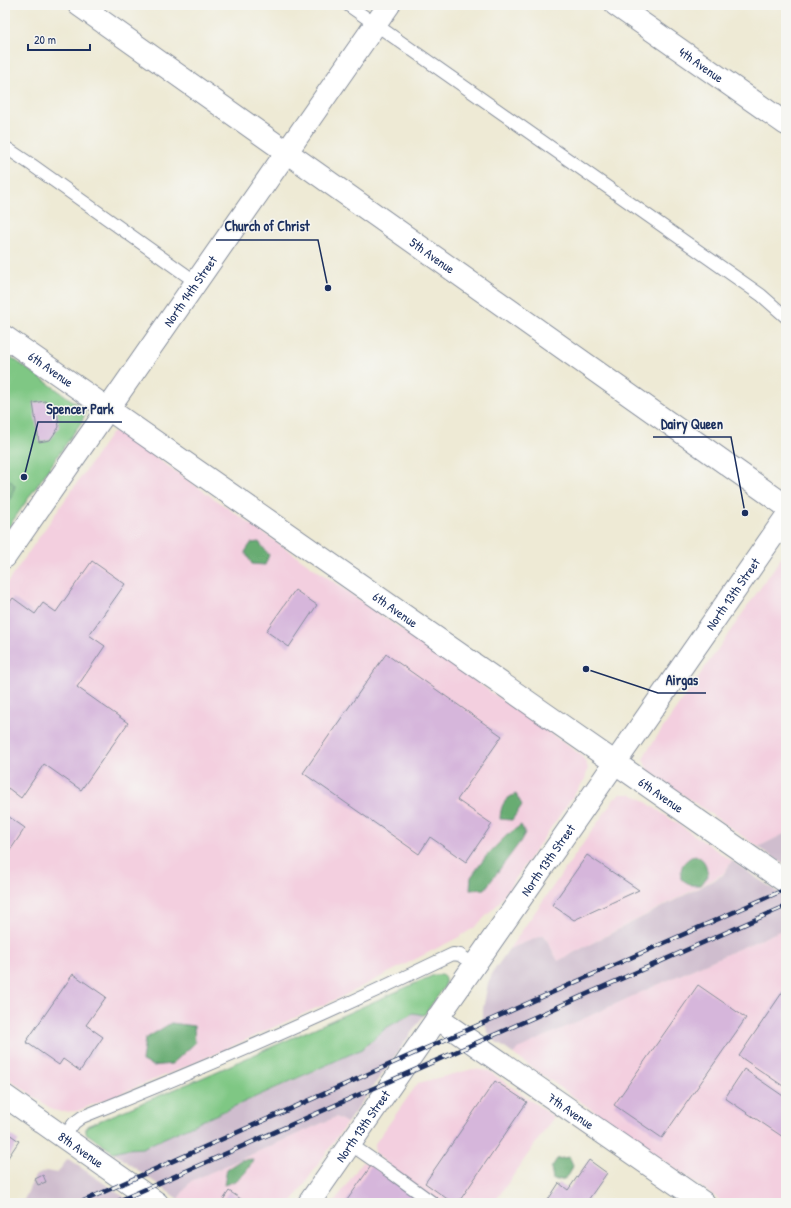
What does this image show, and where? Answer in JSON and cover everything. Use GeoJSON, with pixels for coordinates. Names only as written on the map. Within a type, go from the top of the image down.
{"type":"FeatureCollection","features":[{"type":"Feature","properties":{"kind":"street","name":"5th Avenue"},"geometry":{"type":"LineString","coordinates":[[79,5],[786,506]]}},
{"type":"Feature","properties":{"kind":"street","name":"North 14th Street"},"geometry":{"type":"LineString","coordinates":[[5,557],[390,5]]}},
{"type":"Feature","properties":{"kind":"street","name":"4th Avenue"},"geometry":{"type":"LineString","coordinates":[[616,5],[786,124]]}},
{"type":"Feature","properties":{"kind":"street","name":"6th Avenue"},"geometry":{"type":"LineString","coordinates":[[5,337],[786,882]]}},
{"type":"Feature","properties":{"kind":"street","name":"North 13th Street"},"geometry":{"type":"LineString","coordinates":[[309,1203],[786,517]]}},
{"type":"Feature","properties":{"kind":"street","name":"7th Avenue"},"geometry":{"type":"LineString","coordinates":[[437,1018],[704,1203]]}},
{"type":"Feature","properties":{"kind":"street","name":"8th Avenue"},"geometry":{"type":"LineString","coordinates":[[5,1096],[157,1203]]}},
{"type":"Feature","properties":{"kind":"lane"},"geometry":{"type":"LineString","coordinates":[[348,5],[761,295],[786,317]]}},
{"type":"Feature","properties":{"kind":"lane"},"geometry":{"type":"LineString","coordinates":[[5,147],[196,282]]}},
{"type":"Feature","properties":{"kind":"lane"},"geometry":{"type":"LineString","coordinates":[[64,1137],[74,1123],[82,1117],[200,1069],[350,1003],[453,954],[460,955],[474,965]]}},
{"type":"Feature","properties":{"kind":"lane"},"geometry":{"type":"LineString","coordinates":[[350,1144],[433,1203]]}},
{"type":"Feature","properties":{"kind":"shaded area"},"geometry":{"type":"Polygon","coordinates":[[[114,432],[122,434],[581,755],[588,768],[585,779],[497,905],[475,927],[459,937],[341,997],[185,1067],[77,1111],[62,1112],[53,1110],[5,1076],[5,586],[111,434],[114,432]]]}},
{"type":"Feature","properties":{"kind":"shaded area"},"geometry":{"type":"Polygon","coordinates":[[[786,551],[786,833],[758,847],[649,771],[645,764],[644,757],[786,551]]]}},
{"type":"Feature","properties":{"kind":"shaded area"},"geometry":{"type":"Polygon","coordinates":[[[621,794],[631,794],[640,798],[732,861],[723,874],[558,961],[544,935],[509,949],[615,798],[621,794]]]}},
{"type":"Feature","properties":{"kind":"shaded area"},"geometry":{"type":"Polygon","coordinates":[[[786,833],[786,866],[758,847],[786,833]]]}},
{"type":"Feature","properties":{"kind":"shaded area"},"geometry":{"type":"Polygon","coordinates":[[[732,861],[786,898],[786,928],[520,1048],[513,1054],[495,1041],[489,1034],[483,1020],[483,1009],[488,983],[493,972],[509,949],[544,935],[558,961],[723,875],[732,861]]]}},
{"type":"Feature","properties":{"kind":"shaded area"},"geometry":{"type":"Polygon","coordinates":[[[786,928],[786,1203],[724,1203],[513,1054],[519,1048],[786,928]]]}},
{"type":"Feature","properties":{"kind":"shaded area"},"geometry":{"type":"Polygon","coordinates":[[[413,1013],[424,1015],[347,1123],[336,1117],[191,1181],[178,1199],[113,1152],[142,1148],[362,1049],[386,1028],[413,1013]]]}},
{"type":"Feature","properties":{"kind":"shaded area"},"geometry":{"type":"Polygon","coordinates":[[[473,1069],[489,1071],[554,1117],[494,1203],[439,1203],[393,1170],[375,1152],[374,1145],[418,1083],[473,1069]]]}},
{"type":"Feature","properties":{"kind":"shaded area"},"geometry":{"type":"Polygon","coordinates":[[[336,1117],[347,1123],[291,1203],[185,1203],[178,1199],[191,1181],[336,1117]]]}},
{"type":"Feature","properties":{"kind":"shaded area"},"geometry":{"type":"Polygon","coordinates":[[[68,1159],[133,1203],[17,1203],[24,1200],[35,1176],[46,1171],[57,1173],[68,1159]]]}},
{"type":"Feature","properties":{"kind":"shaded area"},"geometry":{"type":"Polygon","coordinates":[[[362,1162],[369,1163],[426,1203],[334,1203],[362,1162]]]}},
{"type":"Feature","properties":{"kind":"green space"},"geometry":{"type":"Polygon","coordinates":[[[5,353],[83,408],[85,414],[82,421],[5,532],[5,353]]]}},
{"type":"Feature","properties":{"kind":"green space"},"geometry":{"type":"Polygon","coordinates":[[[10,480],[15,486],[5,514],[5,483],[10,480]]]}},
{"type":"Feature","properties":{"kind":"green space"},"geometry":{"type":"Polygon","coordinates":[[[259,542],[269,555],[265,565],[252,564],[245,552],[251,543],[259,542]]]}},
{"type":"Feature","properties":{"kind":"green space"},"geometry":{"type":"Polygon","coordinates":[[[516,794],[522,805],[512,820],[500,819],[501,810],[505,801],[516,794]]]}},
{"type":"Feature","properties":{"kind":"green space"},"geometry":{"type":"Polygon","coordinates":[[[521,825],[525,833],[520,842],[485,889],[470,890],[471,877],[487,855],[506,836],[521,825]]]}},
{"type":"Feature","properties":{"kind":"green space"},"geometry":{"type":"Polygon","coordinates":[[[695,855],[705,863],[707,869],[708,876],[701,885],[691,885],[681,879],[683,864],[695,855]]]}},
{"type":"Feature","properties":{"kind":"green space"},"geometry":{"type":"Polygon","coordinates":[[[434,975],[443,976],[445,986],[424,1015],[413,1013],[386,1028],[362,1049],[142,1148],[113,1152],[86,1133],[87,1126],[204,1077],[434,975]]]}},
{"type":"Feature","properties":{"kind":"green space"},"geometry":{"type":"Polygon","coordinates":[[[171,1023],[194,1026],[195,1043],[172,1064],[153,1066],[142,1061],[145,1039],[171,1023]]]}},
{"type":"Feature","properties":{"kind":"green space"},"geometry":{"type":"Polygon","coordinates":[[[569,1157],[573,1166],[568,1176],[561,1180],[553,1180],[551,1168],[557,1159],[569,1157]]]}},
{"type":"Feature","properties":{"kind":"green space"},"geometry":{"type":"Polygon","coordinates":[[[253,1159],[248,1169],[242,1176],[224,1185],[227,1169],[241,1160],[253,1159]]]}},
{"type":"Feature","properties":{"kind":"building"},"geometry":{"type":"Polygon","coordinates":[[[45,401],[57,410],[59,427],[50,440],[39,442],[33,403],[45,401]]]}},
{"type":"Feature","properties":{"kind":"building"},"geometry":{"type":"Polygon","coordinates":[[[92,561],[125,584],[89,635],[105,646],[77,687],[128,723],[81,790],[44,764],[21,798],[8,788],[5,793],[5,609],[13,598],[35,614],[43,603],[56,612],[92,561]]]}},
{"type":"Feature","properties":{"kind":"building"},"geometry":{"type":"Polygon","coordinates":[[[295,590],[317,605],[289,647],[266,631],[295,590]]]}},
{"type":"Feature","properties":{"kind":"building"},"geometry":{"type":"Polygon","coordinates":[[[386,654],[502,736],[457,800],[492,824],[466,862],[430,837],[419,854],[303,773],[386,654]]]}},
{"type":"Feature","properties":{"kind":"building"},"geometry":{"type":"Polygon","coordinates":[[[5,814],[25,828],[5,858],[5,814]]]}},
{"type":"Feature","properties":{"kind":"building"},"geometry":{"type":"Polygon","coordinates":[[[587,855],[639,890],[574,920],[552,905],[587,855]]]}},
{"type":"Feature","properties":{"kind":"building"},"geometry":{"type":"Polygon","coordinates":[[[73,974],[106,997],[86,1025],[103,1037],[80,1071],[63,1059],[59,1065],[26,1042],[73,974]]]}},
{"type":"Feature","properties":{"kind":"building"},"geometry":{"type":"Polygon","coordinates":[[[698,985],[746,1018],[662,1138],[614,1105],[698,985]]]}},
{"type":"Feature","properties":{"kind":"building"},"geometry":{"type":"Polygon","coordinates":[[[786,987],[786,1088],[739,1056],[786,987]]]}},
{"type":"Feature","properties":{"kind":"building"},"geometry":{"type":"Polygon","coordinates":[[[744,1069],[786,1098],[786,1139],[725,1098],[744,1069]]]}},
{"type":"Feature","properties":{"kind":"building"},"geometry":{"type":"Polygon","coordinates":[[[495,1081],[527,1102],[458,1203],[453,1203],[425,1183],[495,1081]]]}},
{"type":"Feature","properties":{"kind":"building"},"geometry":{"type":"Polygon","coordinates":[[[5,1131],[19,1141],[5,1162],[5,1131]]]}},
{"type":"Feature","properties":{"kind":"building"},"geometry":{"type":"Polygon","coordinates":[[[589,1160],[607,1173],[586,1203],[546,1203],[559,1183],[568,1190],[589,1160]]]}},
{"type":"Feature","properties":{"kind":"building"},"geometry":{"type":"Polygon","coordinates":[[[371,1166],[424,1203],[345,1203],[371,1166]]]}},
{"type":"Feature","properties":{"kind":"building"},"geometry":{"type":"Polygon","coordinates":[[[43,1175],[46,1182],[38,1185],[35,1179],[43,1175]]]}},
{"type":"Feature","properties":{"kind":"building"},"geometry":{"type":"Polygon","coordinates":[[[229,1191],[247,1203],[221,1203],[229,1191]]]}},
{"type":"Feature","properties":{"kind":"railway"},"geometry":{"type":"LineString","coordinates":[[79,1203],[786,889]]}},
{"type":"Feature","properties":{"kind":"railway"},"geometry":{"type":"LineString","coordinates":[[114,1203],[786,906]]}},
{"type":"Feature","properties":{"kind":"place","name":"Church of Christ"},"geometry":{"type":"Point","coordinates":[328,288]}},
{"type":"Feature","properties":{"kind":"place","name":"Spencer Park"},"geometry":{"type":"Point","coordinates":[24,477]}},
{"type":"Feature","properties":{"kind":"place","name":"Dairy Queen"},"geometry":{"type":"Point","coordinates":[745,513]}},
{"type":"Feature","properties":{"kind":"place","name":"Airgas"},"geometry":{"type":"Point","coordinates":[586,669]}}]}
